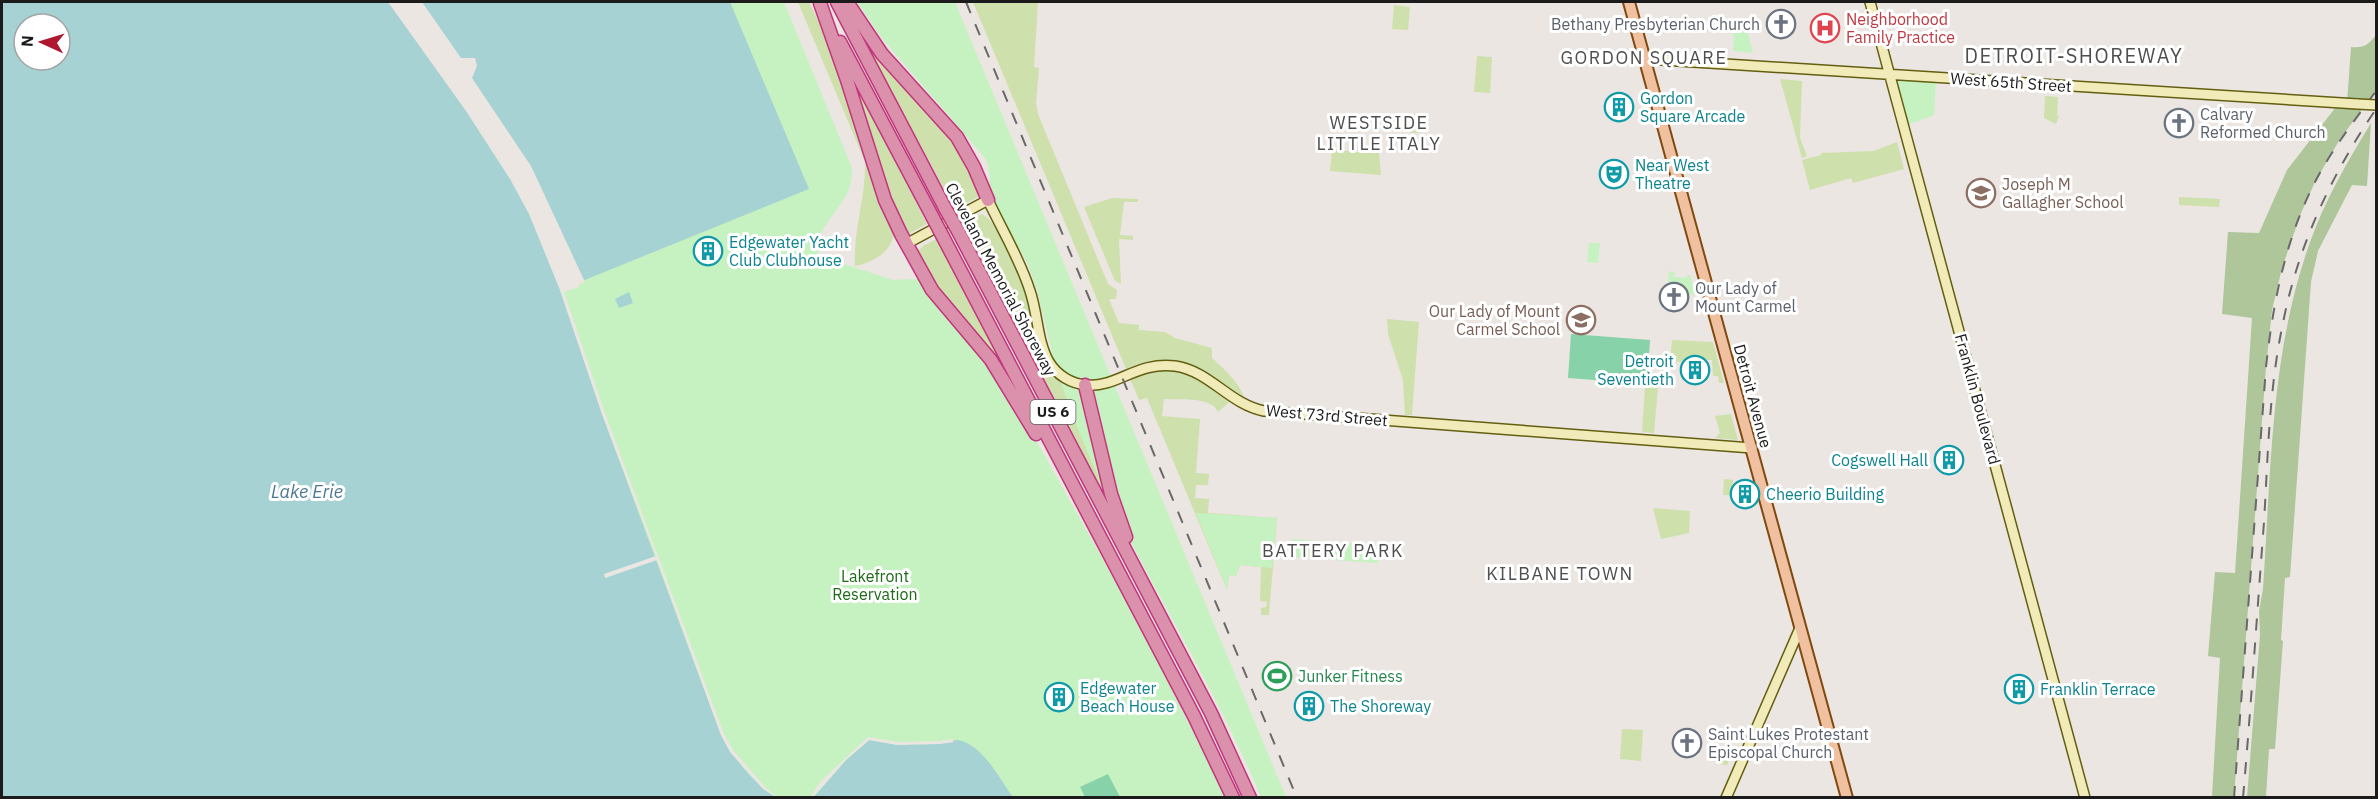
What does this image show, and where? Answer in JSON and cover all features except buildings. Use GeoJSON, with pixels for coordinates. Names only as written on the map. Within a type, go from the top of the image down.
{"type":"FeatureCollection","features":[{"type":"Feature","properties":{"kind":"highway","name":"Cleveland Memorial Shoreway"},"geometry":{"type":"LineString","coordinates":[[820,2],[1199,727],[1233,798]]}},
{"type":"Feature","properties":{"kind":"highway"},"geometry":{"type":"LineString","coordinates":[[820,2],[844,69],[882,191],[906,244],[932,290],[991,360],[1041,443],[1067,476]]}},
{"type":"Feature","properties":{"kind":"highway","name":"Cleveland Memorial Shoreway"},"geometry":{"type":"LineString","coordinates":[[837,2],[1148,593],[1222,736],[1250,798]]}},
{"type":"Feature","properties":{"kind":"highway"},"geometry":{"type":"LineString","coordinates":[[847,2],[882,54],[957,137],[974,167],[988,200]]}},
{"type":"Feature","properties":{"kind":"highway"},"geometry":{"type":"LineString","coordinates":[[1085,385],[1089,410],[1114,503],[1148,593]]}},
{"type":"Feature","properties":{"kind":"main road","name":"Detroit Avenue"},"geometry":{"type":"LineString","coordinates":[[1629,2],[1846,798]]}},
{"type":"Feature","properties":{"kind":"street","name":"Franklin Boulevard"},"geometry":{"type":"LineString","coordinates":[[1870,2],[2085,798]]}},
{"type":"Feature","properties":{"kind":"street","name":"West 65th Street"},"geometry":{"type":"LineString","coordinates":[[1646,59],[2376,105]]}},
{"type":"Feature","properties":{"kind":"street"},"geometry":{"type":"LineString","coordinates":[[906,244],[988,200],[1029,287],[1048,359],[1065,378],[1085,385]]}},
{"type":"Feature","properties":{"kind":"street","name":"West 73rd Street"},"geometry":{"type":"LineString","coordinates":[[1085,385],[1105,383],[1146,367],[1175,366],[1201,375],[1233,399],[1264,411],[1752,448]]}},
{"type":"Feature","properties":{"kind":"street"},"geometry":{"type":"LineString","coordinates":[[1726,798],[1800,628]]}},
{"type":"Feature","properties":{"kind":"green space","name":"Lakefront Reservation"},"geometry":{"type":"Polygon","coordinates":[[[356,2],[784,2],[852,168],[848,191],[825,226],[816,245],[821,263],[847,265],[893,280],[918,279],[931,298],[972,342],[1020,412],[1128,604],[1226,797],[732,797],[356,2]]]}},
{"type":"Feature","properties":{"kind":"green space"},"geometry":{"type":"Polygon","coordinates":[[[798,2],[809,2],[832,49],[894,229],[891,243],[882,254],[876,259],[855,266],[865,162],[798,2]]]}},
{"type":"Feature","properties":{"kind":"green space"},"geometry":{"type":"Polygon","coordinates":[[[857,2],[955,2],[1286,797],[1261,797],[1211,692],[1128,537],[1103,485],[1079,432],[1059,377],[1041,306],[1027,264],[1017,245],[1002,226],[983,208],[990,184],[986,159],[880,36],[857,2]]]}},
{"type":"Feature","properties":{"kind":"green space"},"geometry":{"type":"Polygon","coordinates":[[[973,2],[1038,2],[1034,67],[1039,68],[1036,104],[1038,114],[1108,284],[1117,290],[1116,299],[1109,299],[1119,323],[1139,325],[1139,330],[1165,332],[1175,338],[1212,348],[1212,358],[1233,379],[1242,392],[1245,405],[1233,399],[1218,412],[1209,403],[1202,401],[1164,399],[1162,416],[1200,419],[1196,473],[1209,474],[1208,485],[1196,485],[1195,498],[1209,499],[1208,513],[1277,518],[1269,615],[1261,615],[1261,608],[1266,607],[1267,602],[1260,601],[1261,567],[1240,565],[1236,576],[1229,575],[1227,590],[1147,398],[1139,400],[973,2]]]}},
{"type":"Feature","properties":{"kind":"green space"},"geometry":{"type":"Polygon","coordinates":[[[1394,5],[1410,7],[1408,30],[1392,29],[1394,5]]]}},
{"type":"Feature","properties":{"kind":"green space"},"geometry":{"type":"Polygon","coordinates":[[[1744,18],[1753,53],[1733,51],[1734,38],[1729,23],[1744,18]]]}},
{"type":"Feature","properties":{"kind":"green space"},"geometry":{"type":"Polygon","coordinates":[[[2376,35],[2376,91],[2340,139],[2315,182],[2301,213],[2282,268],[2272,310],[2234,797],[2212,797],[2220,658],[2208,656],[2215,572],[2235,573],[2252,318],[2222,314],[2228,232],[2259,233],[2287,170],[2339,103],[2347,103],[2351,47],[2365,45],[2376,35]]]}},
{"type":"Feature","properties":{"kind":"green space"},"geometry":{"type":"Polygon","coordinates":[[[874,48],[962,150],[978,189],[978,197],[955,209],[869,50],[874,48]]]}},
{"type":"Feature","properties":{"kind":"green space"},"geometry":{"type":"Polygon","coordinates":[[[1477,56],[1492,57],[1490,93],[1474,92],[1477,56]]]}},
{"type":"Feature","properties":{"kind":"green space"},"geometry":{"type":"Polygon","coordinates":[[[1890,74],[1936,77],[1934,115],[1904,126],[1890,74]]]}},
{"type":"Feature","properties":{"kind":"green space"},"geometry":{"type":"Polygon","coordinates":[[[1780,79],[1802,81],[1800,138],[1807,156],[1802,158],[1780,79]]]}},
{"type":"Feature","properties":{"kind":"green space"},"geometry":{"type":"Polygon","coordinates":[[[860,90],[927,224],[906,235],[895,215],[855,92],[860,90]]]}},
{"type":"Feature","properties":{"kind":"green space"},"geometry":{"type":"Polygon","coordinates":[[[2045,96],[2058,97],[2057,115],[2059,116],[2056,124],[2044,118],[2045,96]]]}},
{"type":"Feature","properties":{"kind":"green space"},"geometry":{"type":"Polygon","coordinates":[[[1390,119],[1419,121],[1418,133],[1392,131],[1390,119]]]}},
{"type":"Feature","properties":{"kind":"green space"},"geometry":{"type":"Polygon","coordinates":[[[2371,123],[2367,186],[2352,185],[2318,251],[2311,282],[2290,577],[2285,578],[2275,749],[2269,749],[2266,797],[2247,797],[2274,415],[2286,329],[2296,287],[2315,229],[2337,182],[2371,123]]]}},
{"type":"Feature","properties":{"kind":"green space"},"geometry":{"type":"Polygon","coordinates":[[[1897,142],[1904,169],[1853,183],[1851,178],[1810,190],[1802,160],[1821,155],[1821,153],[1874,151],[1897,142]]]}},
{"type":"Feature","properties":{"kind":"green space"},"geometry":{"type":"Polygon","coordinates":[[[1332,150],[1379,153],[1381,175],[1330,171],[1332,150]]]}},
{"type":"Feature","properties":{"kind":"green space"},"geometry":{"type":"Polygon","coordinates":[[[2179,197],[2220,199],[2219,207],[2179,205],[2179,197]]]}},
{"type":"Feature","properties":{"kind":"green space"},"geometry":{"type":"Polygon","coordinates":[[[1112,198],[1138,199],[1138,202],[1124,202],[1120,235],[1133,236],[1133,240],[1119,239],[1121,284],[1115,281],[1084,207],[1112,198]]]}},
{"type":"Feature","properties":{"kind":"green space"},"geometry":{"type":"Polygon","coordinates":[[[982,214],[995,227],[1017,272],[1028,302],[1039,353],[1051,374],[1061,383],[1109,496],[1104,498],[962,223],[982,214]]]}},
{"type":"Feature","properties":{"kind":"green space"},"geometry":{"type":"Polygon","coordinates":[[[936,239],[999,356],[994,359],[939,293],[916,253],[936,239]]]}},
{"type":"Feature","properties":{"kind":"green space"},"geometry":{"type":"Polygon","coordinates":[[[1589,243],[1600,243],[1598,263],[1587,262],[1589,243]]]}},
{"type":"Feature","properties":{"kind":"green space"},"geometry":{"type":"Polygon","coordinates":[[[1669,271],[1676,273],[1673,277],[1685,278],[1690,274],[1695,295],[1687,294],[1687,301],[1667,297],[1669,271]]]}},
{"type":"Feature","properties":{"kind":"green space"},"geometry":{"type":"Polygon","coordinates":[[[1387,319],[1419,322],[1412,415],[1405,415],[1403,380],[1388,334],[1387,319]]]}},
{"type":"Feature","properties":{"kind":"green space"},"geometry":{"type":"Polygon","coordinates":[[[1571,334],[1650,340],[1647,384],[1568,378],[1571,334]]]}},
{"type":"Feature","properties":{"kind":"green space"},"geometry":{"type":"Polygon","coordinates":[[[1672,340],[1713,342],[1724,383],[1719,383],[1718,376],[1713,376],[1712,360],[1670,362],[1672,340]]]}},
{"type":"Feature","properties":{"kind":"green space"},"geometry":{"type":"Polygon","coordinates":[[[1645,386],[1658,387],[1654,433],[1642,432],[1645,386]]]}},
{"type":"Feature","properties":{"kind":"green space"},"geometry":{"type":"Polygon","coordinates":[[[1731,414],[1738,440],[1715,438],[1720,433],[1715,416],[1731,414]]]}},
{"type":"Feature","properties":{"kind":"green space"},"geometry":{"type":"Polygon","coordinates":[[[1724,479],[1733,480],[1732,491],[1738,492],[1738,496],[1723,495],[1724,479]]]}},
{"type":"Feature","properties":{"kind":"green space"},"geometry":{"type":"Polygon","coordinates":[[[1653,508],[1690,511],[1689,533],[1661,539],[1653,508]]]}},
{"type":"Feature","properties":{"kind":"green space"},"geometry":{"type":"Polygon","coordinates":[[[1196,513],[1277,518],[1272,568],[1240,565],[1236,576],[1229,575],[1227,590],[1196,513]]]}},
{"type":"Feature","properties":{"kind":"green space"},"geometry":{"type":"Polygon","coordinates":[[[1292,539],[1379,545],[1378,563],[1292,557],[1292,539]]]}},
{"type":"Feature","properties":{"kind":"green space"},"geometry":{"type":"Polygon","coordinates":[[[1622,729],[1643,730],[1641,761],[1620,759],[1622,729]]]}},
{"type":"Feature","properties":{"kind":"green space"},"geometry":{"type":"Polygon","coordinates":[[[1720,750],[1733,751],[1727,765],[1718,764],[1720,750]]]}},
{"type":"Feature","properties":{"kind":"green space"},"geometry":{"type":"Polygon","coordinates":[[[1108,774],[1120,797],[1085,797],[1080,787],[1108,774]]]}},
{"type":"Feature","properties":{"kind":"water","name":"Lake Erie"},"geometry":{"type":"Polygon","coordinates":[[[2,2],[730,2],[809,189],[560,290],[602,414],[721,735],[745,769],[775,797],[2,798],[2,2]]]}},
{"type":"Feature","properties":{"kind":"water"},"geometry":{"type":"Polygon","coordinates":[[[629,292],[633,303],[619,308],[615,299],[629,292]]]}},
{"type":"Feature","properties":{"kind":"water"},"geometry":{"type":"Polygon","coordinates":[[[869,740],[898,745],[958,740],[967,743],[990,763],[1013,797],[813,798],[846,760],[869,740]]]}},
{"type":"Feature","properties":{"kind":"pier"},"geometry":{"type":"Polygon","coordinates":[[[388,2],[422,2],[461,58],[475,58],[477,66],[472,78],[531,166],[585,282],[578,285],[579,287],[564,292],[605,413],[724,734],[733,750],[765,787],[778,798],[763,789],[730,752],[721,735],[657,560],[605,578],[604,574],[656,556],[602,414],[560,290],[529,214],[510,179],[466,111],[388,2]]]}},
{"type":"Feature","properties":{"kind":"pier"},"geometry":{"type":"Polygon","coordinates":[[[868,737],[898,742],[952,739],[954,742],[898,745],[869,740],[846,760],[810,798],[820,782],[868,737]]]}},
{"type":"Feature","properties":{"kind":"railway"},"geometry":{"type":"LineString","coordinates":[[966,2],[1297,798]]}},
{"type":"Feature","properties":{"kind":"railway"},"geometry":{"type":"LineString","coordinates":[[2234,798],[2266,367],[2272,319],[2288,249],[2315,182],[2336,146],[2376,91]]}},
{"type":"Feature","properties":{"kind":"railway"},"geometry":{"type":"LineString","coordinates":[[2243,798],[2270,422],[2278,348],[2289,294],[2307,238],[2331,185],[2376,109]]}},
{"type":"Feature","properties":{"kind":"place","name":"Bethany Presbyterian Church"},"geometry":{"type":"Point","coordinates":[1781,24]}},
{"type":"Feature","properties":{"kind":"place","name":"Neighborhood Family Practice"},"geometry":{"type":"Point","coordinates":[1825,28]}},
{"type":"Feature","properties":{"kind":"place","name":"Gordon Square Arcade"},"geometry":{"type":"Point","coordinates":[1619,107]}},
{"type":"Feature","properties":{"kind":"place","name":"Calvary Reformed Church"},"geometry":{"type":"Point","coordinates":[2179,123]}},
{"type":"Feature","properties":{"kind":"place","name":"Near West Theatre"},"geometry":{"type":"Point","coordinates":[1614,174]}},
{"type":"Feature","properties":{"kind":"place","name":"Joseph M Gallagher School"},"geometry":{"type":"Point","coordinates":[1981,193]}},
{"type":"Feature","properties":{"kind":"place","name":"Edgewater Yacht Club Clubhouse"},"geometry":{"type":"Point","coordinates":[708,251]}},
{"type":"Feature","properties":{"kind":"place","name":"Our Lady of Mount Carmel"},"geometry":{"type":"Point","coordinates":[1674,297]}},
{"type":"Feature","properties":{"kind":"place","name":"Our Lady of Mount Carmel School"},"geometry":{"type":"Point","coordinates":[1581,320]}},
{"type":"Feature","properties":{"kind":"place","name":"Detroit Seventieth"},"geometry":{"type":"Point","coordinates":[1695,370]}},
{"type":"Feature","properties":{"kind":"place","name":"Cogswell Hall"},"geometry":{"type":"Point","coordinates":[1949,460]}},
{"type":"Feature","properties":{"kind":"place","name":"Cheerio Building"},"geometry":{"type":"Point","coordinates":[1745,494]}},
{"type":"Feature","properties":{"kind":"place","name":"Junker Fitness"},"geometry":{"type":"Point","coordinates":[1277,676]}},
{"type":"Feature","properties":{"kind":"place","name":"Franklin Terrace"},"geometry":{"type":"Point","coordinates":[2019,689]}},
{"type":"Feature","properties":{"kind":"place","name":"Edgewater Beach House"},"geometry":{"type":"Point","coordinates":[1059,697]}},
{"type":"Feature","properties":{"kind":"place","name":"The Shoreway"},"geometry":{"type":"Point","coordinates":[1309,706]}},
{"type":"Feature","properties":{"kind":"place","name":"Saint Lukes Protestant Episcopal Church"},"geometry":{"type":"Point","coordinates":[1687,743]}},
{"type":"Feature","properties":{"kind":"district","name":"DETROIT-SHOREWAY"},"geometry":{"type":"Point","coordinates":[2074,56]}},
{"type":"Feature","properties":{"kind":"district","name":"GORDON SQUARE"},"geometry":{"type":"Point","coordinates":[1644,58]}},
{"type":"Feature","properties":{"kind":"district","name":"WESTSIDE LITTLE ITALY"},"geometry":{"type":"Point","coordinates":[1379,133]}},
{"type":"Feature","properties":{"kind":"district","name":"BATTERY PARK"},"geometry":{"type":"Point","coordinates":[1333,551]}},
{"type":"Feature","properties":{"kind":"district","name":"KILBANE TOWN"},"geometry":{"type":"Point","coordinates":[1560,574]}}]}
